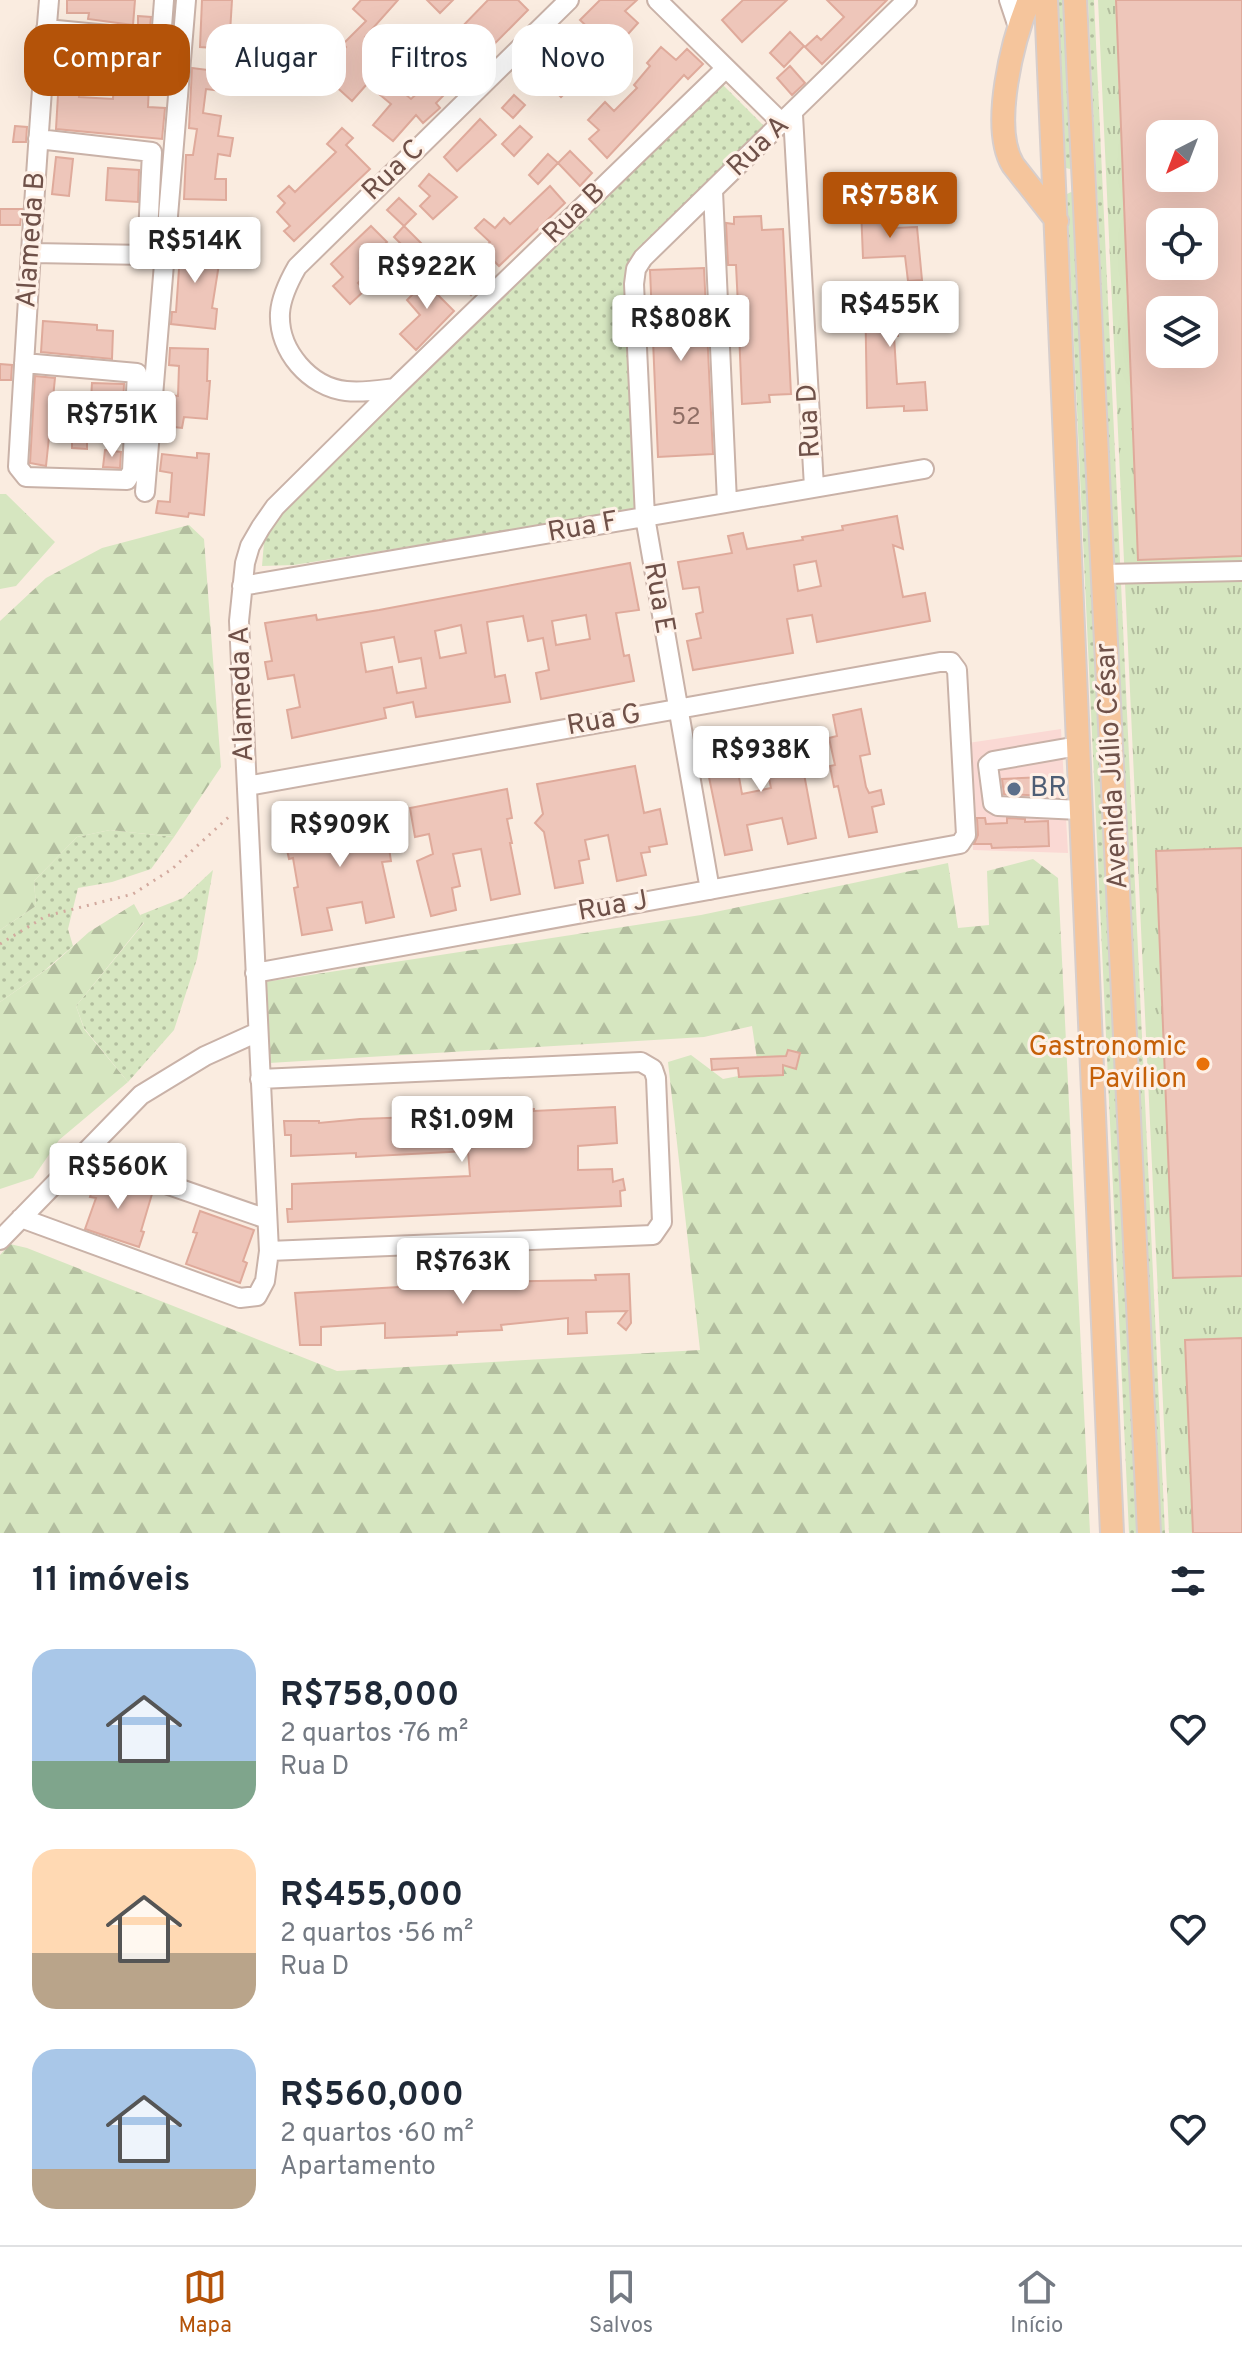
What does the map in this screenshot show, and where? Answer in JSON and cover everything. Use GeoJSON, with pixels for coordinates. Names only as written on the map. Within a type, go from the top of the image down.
{"type":"FeatureCollection","features":[{"type":"Feature","properties":{"kind":"main road"},"geometry":{"type":"LineString","coordinates":[[1029,0],[1018,27],[1005,89],[1004,137],[1008,158],[1057,221]]}},
{"type":"Feature","properties":{"kind":"main road","name":"Avenida Júlio César"},"geometry":{"type":"LineString","coordinates":[[1046,0],[1112,1533]]}},
{"type":"Feature","properties":{"kind":"main road","name":"Avenida Júlio César"},"geometry":{"type":"LineString","coordinates":[[1075,0],[1149,1533]]}},
{"type":"Feature","properties":{"kind":"main road"},"geometry":{"type":"LineString","coordinates":[[1020,172],[1073,173],[1084,164]]}},
{"type":"Feature","properties":{"kind":"street","name":"Alameda B"},"geometry":{"type":"LineString","coordinates":[[47,24],[49,0]]}},
{"type":"Feature","properties":{"kind":"street"},"geometry":{"type":"LineString","coordinates":[[162,24],[164,0]]}},
{"type":"Feature","properties":{"kind":"street"},"geometry":{"type":"LineString","coordinates":[[145,492],[186,0]]}},
{"type":"Feature","properties":{"kind":"street","name":"Rua C"},"geometry":{"type":"LineString","coordinates":[[395,388],[344,391],[315,380],[290,352],[280,314],[283,296],[297,267],[569,0]]}},
{"type":"Feature","properties":{"kind":"street"},"geometry":{"type":"LineString","coordinates":[[657,0],[725,69],[788,119]]}},
{"type":"Feature","properties":{"kind":"street","name":"Rua A"},"geometry":{"type":"LineString","coordinates":[[643,258],[907,0]]}},
{"type":"Feature","properties":{"kind":"street"},"geometry":{"type":"LineString","coordinates":[[1009,0],[1018,27]]}},
{"type":"Feature","properties":{"kind":"street","name":"Rua B"},"geometry":{"type":"LineString","coordinates":[[395,388],[725,69]]}},
{"type":"Feature","properties":{"kind":"street","name":"Alameda B"},"geometry":{"type":"LineString","coordinates":[[24,363],[137,373],[132,471],[127,480],[26,477],[18,467],[24,363],[32,253],[41,96]]}},
{"type":"Feature","properties":{"kind":"street","name":"Rua D"},"geometry":{"type":"LineString","coordinates":[[788,119],[814,487]]}},
{"type":"Feature","properties":{"kind":"street"},"geometry":{"type":"LineString","coordinates":[[32,253],[147,255],[152,152],[38,139]]}},
{"type":"Feature","properties":{"kind":"street"},"geometry":{"type":"LineString","coordinates":[[713,191],[727,502]]}},
{"type":"Feature","properties":{"kind":"street","name":"Rua E"},"geometry":{"type":"LineString","coordinates":[[643,258],[636,269],[634,284],[645,517],[710,890]]}},
{"type":"Feature","properties":{"kind":"street","name":"Alameda A"},"geometry":{"type":"LineString","coordinates":[[21,1218],[240,1298],[257,1296],[262,1289],[269,1251],[239,621],[242,586],[250,546],[275,507],[395,388]]}},
{"type":"Feature","properties":{"kind":"street","name":"Rua F"},"geometry":{"type":"LineString","coordinates":[[242,586],[924,469]]}},
{"type":"Feature","properties":{"kind":"street"},"geometry":{"type":"LineString","coordinates":[[1104,574],[1242,571]]}},
{"type":"Feature","properties":{"kind":"street","name":"Rua G"},"geometry":{"type":"LineString","coordinates":[[247,786],[951,662],[957,670],[966,835]]}},
{"type":"Feature","properties":{"kind":"street"},"geometry":{"type":"LineString","coordinates":[[1078,746],[993,761],[988,765],[993,803],[998,806],[1080,810]]}},
{"type":"Feature","properties":{"kind":"street","name":"Rua J"},"geometry":{"type":"LineString","coordinates":[[255,973],[960,844],[966,835]]}},
{"type":"Feature","properties":{"kind":"street"},"geometry":{"type":"LineString","coordinates":[[0,1240],[141,1095],[205,1056],[258,1032]]}},
{"type":"Feature","properties":{"kind":"street"},"geometry":{"type":"LineString","coordinates":[[260,1079],[641,1062],[653,1069],[656,1078],[662,1222],[653,1235],[269,1251]]}},
{"type":"Feature","properties":{"kind":"street"},"geometry":{"type":"LineString","coordinates":[[82,1155],[267,1219]]}},
{"type":"Feature","properties":{"kind":"path"},"geometry":{"type":"LineString","coordinates":[[0,944],[46,916],[133,894],[172,869],[239,806],[248,806]]}},
{"type":"Feature","properties":{"kind":"shaded area"},"geometry":{"type":"Polygon","coordinates":[[[1061,729],[1068,853],[973,850],[968,743],[1061,729]]]}},
{"type":"Feature","properties":{"kind":"green space"},"geometry":{"type":"Polygon","coordinates":[[[1058,0],[1066,0],[1074,167],[1070,169],[1066,168],[1058,0]]]}},
{"type":"Feature","properties":{"kind":"green space"},"geometry":{"type":"Polygon","coordinates":[[[1088,0],[1094,0],[1165,1533],[1160,1533],[1088,0]]]}},
{"type":"Feature","properties":{"kind":"green space"},"geometry":{"type":"Polygon","coordinates":[[[1098,0],[1242,0],[1242,1533],[1169,1533],[1098,0]]]}},
{"type":"Feature","properties":{"kind":"green space"},"geometry":{"type":"Polygon","coordinates":[[[721,83],[766,128],[634,254],[627,273],[637,510],[294,565],[262,566],[264,542],[280,513],[721,83]]]}},
{"type":"Feature","properties":{"kind":"green space"},"geometry":{"type":"Polygon","coordinates":[[[1067,194],[1075,194],[1137,1533],[1129,1533],[1067,194]]]}},
{"type":"Feature","properties":{"kind":"green space"},"geometry":{"type":"Polygon","coordinates":[[[0,494],[6,494],[55,542],[16,586],[0,589],[0,494]]]}},
{"type":"Feature","properties":{"kind":"green space"},"geometry":{"type":"Polygon","coordinates":[[[189,525],[204,539],[221,767],[174,837],[110,830],[77,837],[34,881],[36,906],[0,930],[0,621],[46,578],[102,548],[189,525]]]}},
{"type":"Feature","properties":{"kind":"green space"},"geometry":{"type":"Polygon","coordinates":[[[110,830],[174,837],[151,869],[112,882],[78,888],[68,929],[73,946],[0,1002],[0,930],[36,906],[34,881],[77,837],[110,830]]]}},
{"type":"Feature","properties":{"kind":"green space"},"geometry":{"type":"Polygon","coordinates":[[[1033,859],[1058,878],[1090,1533],[0,1533],[0,1255],[10,1244],[27,1248],[337,1371],[700,1350],[668,1062],[691,1055],[723,1079],[759,1072],[752,1026],[704,1037],[269,1063],[265,982],[701,915],[948,863],[958,928],[989,925],[987,871],[1033,859]]]}},
{"type":"Feature","properties":{"kind":"green space"},"geometry":{"type":"Polygon","coordinates":[[[213,870],[197,959],[174,1030],[128,1082],[84,1028],[76,1006],[144,923],[140,915],[183,898],[213,870]]]}},
{"type":"Feature","properties":{"kind":"green space"},"geometry":{"type":"Polygon","coordinates":[[[134,904],[144,922],[76,1006],[84,1029],[128,1082],[59,1140],[33,1178],[0,1189],[0,1002],[50,967],[89,932],[134,904]]]}},
{"type":"Feature","properties":{"kind":"building"},"geometry":{"type":"Polygon","coordinates":[[[67,0],[135,0],[133,24],[88,19],[89,13],[67,13],[67,0]]]}},
{"type":"Feature","properties":{"kind":"building"},"geometry":{"type":"Polygon","coordinates":[[[202,0],[232,0],[231,24],[206,24],[206,47],[200,47],[202,0]]]}},
{"type":"Feature","properties":{"kind":"building"},"geometry":{"type":"Polygon","coordinates":[[[361,0],[398,0],[377,24],[363,24],[366,21],[353,9],[361,0]]]}},
{"type":"Feature","properties":{"kind":"building"},"geometry":{"type":"Polygon","coordinates":[[[427,0],[453,0],[440,13],[427,0]]]}},
{"type":"Feature","properties":{"kind":"building"},"geometry":{"type":"Polygon","coordinates":[[[488,0],[518,0],[528,10],[496,42],[496,24],[465,24],[488,0]]]}},
{"type":"Feature","properties":{"kind":"building"},"geometry":{"type":"Polygon","coordinates":[[[600,0],[637,0],[625,11],[638,23],[633,29],[633,24],[584,24],[580,20],[600,0]]]}},
{"type":"Feature","properties":{"kind":"building"},"geometry":{"type":"Polygon","coordinates":[[[743,0],[787,0],[742,42],[722,20],[743,0]]]}},
{"type":"Feature","properties":{"kind":"building"},"geometry":{"type":"Polygon","coordinates":[[[827,0],[887,0],[822,64],[805,47],[817,36],[821,40],[844,17],[827,0]]]}},
{"type":"Feature","properties":{"kind":"building"},"geometry":{"type":"Polygon","coordinates":[[[1116,0],[1242,0],[1242,556],[1138,560],[1116,0]]]}},
{"type":"Feature","properties":{"kind":"building"},"geometry":{"type":"Polygon","coordinates":[[[138,16],[151,17],[150,24],[138,24],[138,16]]]}},
{"type":"Feature","properties":{"kind":"building"},"geometry":{"type":"Polygon","coordinates":[[[362,25],[362,90],[352,101],[346,96],[346,41],[362,25]]]}},
{"type":"Feature","properties":{"kind":"building"},"geometry":{"type":"Polygon","coordinates":[[[790,32],[804,46],[784,67],[770,53],[790,32]]]}},
{"type":"Feature","properties":{"kind":"building"},"geometry":{"type":"Polygon","coordinates":[[[661,47],[676,60],[687,49],[703,64],[688,79],[684,75],[607,158],[589,139],[599,130],[588,120],[605,102],[614,111],[629,96],[633,96],[637,88],[634,85],[650,66],[647,63],[661,47]]]}},
{"type":"Feature","properties":{"kind":"building"},"geometry":{"type":"Polygon","coordinates":[[[790,66],[805,83],[792,95],[777,78],[790,66]]]}},
{"type":"Feature","properties":{"kind":"building"},"geometry":{"type":"Polygon","coordinates":[[[192,68],[206,70],[203,113],[221,116],[218,136],[233,138],[230,156],[218,154],[215,179],[226,179],[226,200],[184,199],[186,155],[193,155],[197,129],[189,128],[192,68]]]}},
{"type":"Feature","properties":{"kind":"building"},"geometry":{"type":"Polygon","coordinates":[[[58,96],[113,99],[113,96],[148,96],[148,107],[165,108],[162,139],[56,129],[58,96]]]}},
{"type":"Feature","properties":{"kind":"building"},"geometry":{"type":"Polygon","coordinates":[[[381,96],[407,96],[411,99],[414,96],[443,96],[436,103],[440,108],[423,123],[416,115],[393,141],[373,125],[391,104],[381,96]]]}},
{"type":"Feature","properties":{"kind":"building"},"geometry":{"type":"Polygon","coordinates":[[[513,96],[525,105],[513,118],[502,108],[513,96]]]}},
{"type":"Feature","properties":{"kind":"building"},"geometry":{"type":"Polygon","coordinates":[[[480,119],[496,135],[457,171],[444,157],[480,119]]]}},
{"type":"Feature","properties":{"kind":"building"},"geometry":{"type":"Polygon","coordinates":[[[15,126],[27,127],[26,142],[13,142],[15,126]]]}},
{"type":"Feature","properties":{"kind":"building"},"geometry":{"type":"Polygon","coordinates":[[[520,126],[532,137],[514,156],[502,144],[520,126]]]}},
{"type":"Feature","properties":{"kind":"building"},"geometry":{"type":"Polygon","coordinates":[[[342,128],[353,138],[346,145],[370,169],[294,241],[284,231],[290,226],[277,212],[285,203],[278,196],[289,186],[295,192],[336,152],[327,144],[342,128]]]}},
{"type":"Feature","properties":{"kind":"building"},"geometry":{"type":"Polygon","coordinates":[[[570,151],[592,173],[580,186],[558,163],[570,151]]]}},
{"type":"Feature","properties":{"kind":"building"},"geometry":{"type":"Polygon","coordinates":[[[548,154],[558,163],[538,184],[529,175],[548,154]]]}},
{"type":"Feature","properties":{"kind":"building"},"geometry":{"type":"Polygon","coordinates":[[[56,157],[73,159],[69,196],[52,194],[56,157]]]}},
{"type":"Feature","properties":{"kind":"building"},"geometry":{"type":"Polygon","coordinates":[[[108,168],[139,170],[138,202],[106,200],[108,168]]]}},
{"type":"Feature","properties":{"kind":"building"},"geometry":{"type":"Polygon","coordinates":[[[429,174],[457,197],[433,219],[420,206],[430,196],[419,186],[429,174]]]}},
{"type":"Feature","properties":{"kind":"building"},"geometry":{"type":"Polygon","coordinates":[[[550,186],[565,203],[499,266],[483,250],[490,242],[475,228],[484,219],[495,228],[504,218],[510,224],[550,186]]]}},
{"type":"Feature","properties":{"kind":"building"},"geometry":{"type":"Polygon","coordinates":[[[399,198],[416,214],[404,226],[387,210],[399,198]]]}},
{"type":"Feature","properties":{"kind":"building"},"geometry":{"type":"Polygon","coordinates":[[[892,207],[893,228],[917,227],[922,280],[908,281],[905,256],[863,258],[861,208],[892,207]]]}},
{"type":"Feature","properties":{"kind":"building"},"geometry":{"type":"Polygon","coordinates":[[[0,209],[22,209],[20,225],[0,225],[0,209]]]}},
{"type":"Feature","properties":{"kind":"building"},"geometry":{"type":"Polygon","coordinates":[[[761,216],[762,230],[783,229],[791,394],[769,395],[770,402],[742,404],[739,331],[731,331],[730,306],[738,306],[736,265],[728,265],[726,223],[734,224],[734,217],[761,216]]]}},
{"type":"Feature","properties":{"kind":"building"},"geometry":{"type":"Polygon","coordinates":[[[182,226],[199,228],[198,261],[219,264],[212,308],[217,309],[215,329],[171,324],[172,312],[176,312],[182,226]]]}},
{"type":"Feature","properties":{"kind":"building"},"geometry":{"type":"Polygon","coordinates":[[[371,226],[387,242],[360,268],[366,275],[358,283],[365,290],[350,304],[333,286],[343,277],[331,264],[371,226]]]}},
{"type":"Feature","properties":{"kind":"building"},"geometry":{"type":"Polygon","coordinates":[[[404,226],[422,244],[412,255],[394,237],[404,226]]]}},
{"type":"Feature","properties":{"kind":"building"},"geometry":{"type":"Polygon","coordinates":[[[440,267],[449,276],[434,291],[454,311],[416,350],[400,334],[420,315],[407,300],[440,267]]]}},
{"type":"Feature","properties":{"kind":"building"},"geometry":{"type":"Polygon","coordinates":[[[468,268],[483,283],[471,295],[455,279],[468,268]]]}},
{"type":"Feature","properties":{"kind":"building"},"geometry":{"type":"Polygon","coordinates":[[[704,268],[713,454],[658,457],[650,270],[704,268]]]}},
{"type":"Feature","properties":{"kind":"building"},"geometry":{"type":"Polygon","coordinates":[[[896,285],[897,303],[922,302],[923,331],[898,332],[898,336],[894,336],[897,384],[925,382],[927,410],[904,411],[904,406],[867,408],[865,286],[896,285]]]}},
{"type":"Feature","properties":{"kind":"building"},"geometry":{"type":"Polygon","coordinates":[[[43,321],[97,325],[97,330],[113,331],[112,359],[41,352],[43,321]]]}},
{"type":"Feature","properties":{"kind":"building"},"geometry":{"type":"Polygon","coordinates":[[[170,348],[208,349],[207,381],[210,381],[207,419],[184,417],[182,428],[165,426],[169,395],[178,396],[179,366],[169,365],[170,348]]]}},
{"type":"Feature","properties":{"kind":"building"},"geometry":{"type":"Polygon","coordinates":[[[0,364],[12,365],[11,380],[0,380],[0,364]]]}},
{"type":"Feature","properties":{"kind":"building"},"geometry":{"type":"Polygon","coordinates":[[[35,376],[55,378],[46,466],[30,463],[35,376]]]}},
{"type":"Feature","properties":{"kind":"building"},"geometry":{"type":"Polygon","coordinates":[[[92,383],[124,384],[122,428],[110,427],[111,417],[90,416],[92,383]]]}},
{"type":"Feature","properties":{"kind":"building"},"geometry":{"type":"Polygon","coordinates":[[[72,427],[87,427],[87,449],[72,448],[72,427]]]}},
{"type":"Feature","properties":{"kind":"building"},"geometry":{"type":"Polygon","coordinates":[[[105,450],[121,452],[120,468],[103,467],[105,450]]]}},
{"type":"Feature","properties":{"kind":"building"},"geometry":{"type":"Polygon","coordinates":[[[197,453],[209,454],[204,515],[189,513],[188,517],[156,513],[158,501],[170,502],[172,473],[160,471],[162,454],[197,458],[197,453]]]}},
{"type":"Feature","properties":{"kind":"building"},"geometry":{"type":"Polygon","coordinates":[[[897,516],[903,549],[893,545],[903,597],[925,593],[930,621],[817,642],[812,615],[787,619],[793,653],[693,670],[687,641],[701,638],[696,614],[703,612],[699,587],[683,589],[678,562],[732,553],[728,536],[743,533],[747,549],[803,540],[802,537],[843,530],[842,526],[897,516]],[[816,561],[794,565],[798,591],[821,586],[816,561]]]}},
{"type":"Feature","properties":{"kind":"building"},"geometry":{"type":"Polygon","coordinates":[[[630,563],[639,610],[616,613],[624,656],[629,655],[634,681],[541,699],[536,673],[549,670],[543,638],[528,641],[523,616],[487,622],[495,677],[505,675],[510,702],[416,717],[413,702],[384,708],[386,718],[292,738],[287,710],[300,707],[294,675],[268,679],[265,662],[272,661],[265,623],[316,615],[317,620],[630,563]],[[586,615],[552,621],[556,645],[590,639],[586,615]],[[461,625],[435,631],[440,658],[466,653],[461,625]],[[394,637],[361,643],[366,672],[392,667],[397,693],[426,688],[421,658],[399,662],[394,637]]]}},
{"type":"Feature","properties":{"kind":"building"},"geometry":{"type":"Polygon","coordinates":[[[861,709],[870,754],[860,756],[866,787],[869,793],[881,790],[884,804],[872,807],[877,832],[849,837],[838,786],[834,787],[830,766],[835,765],[829,738],[837,736],[833,715],[861,709]]]}},
{"type":"Feature","properties":{"kind":"building"},"geometry":{"type":"Polygon","coordinates":[[[796,731],[816,838],[788,844],[782,818],[747,825],[752,850],[725,855],[703,748],[733,743],[742,794],[771,788],[765,759],[771,757],[767,737],[796,731]]]}},
{"type":"Feature","properties":{"kind":"building"},"geometry":{"type":"Polygon","coordinates":[[[635,766],[644,813],[660,809],[667,844],[649,847],[650,852],[641,853],[646,875],[617,881],[608,835],[585,840],[589,859],[579,861],[583,883],[555,888],[544,832],[535,823],[543,814],[537,784],[635,766]]]}},
{"type":"Feature","properties":{"kind":"building"},"geometry":{"type":"Polygon","coordinates":[[[1044,777],[1046,796],[1004,794],[1002,779],[1044,777]]]}},
{"type":"Feature","properties":{"kind":"building"},"geometry":{"type":"Polygon","coordinates":[[[507,789],[512,818],[507,819],[520,894],[491,900],[481,849],[453,854],[460,886],[452,888],[456,910],[431,916],[417,861],[433,854],[429,834],[415,837],[410,808],[507,789]]]}},
{"type":"Feature","properties":{"kind":"building"},"geometry":{"type":"Polygon","coordinates":[[[383,810],[391,861],[382,862],[394,917],[366,923],[362,902],[327,908],[332,930],[302,935],[294,888],[298,887],[293,858],[289,859],[283,832],[383,810]]]}},
{"type":"Feature","properties":{"kind":"building"},"geometry":{"type":"Polygon","coordinates":[[[977,818],[985,818],[986,824],[1007,823],[1007,818],[1025,819],[1025,822],[1048,821],[1049,846],[992,848],[991,844],[974,844],[978,835],[977,818]]]}},
{"type":"Feature","properties":{"kind":"building","name":"Gastronomic Pavilion"},"geometry":{"type":"Polygon","coordinates":[[[1242,848],[1242,1276],[1173,1278],[1156,851],[1242,848]]]}},
{"type":"Feature","properties":{"kind":"building"},"geometry":{"type":"Polygon","coordinates":[[[788,1050],[800,1053],[796,1069],[783,1065],[783,1075],[739,1077],[738,1068],[712,1070],[711,1059],[786,1056],[788,1050]]]}},
{"type":"Feature","properties":{"kind":"building"},"geometry":{"type":"Polygon","coordinates":[[[615,1107],[617,1143],[578,1146],[578,1170],[612,1169],[613,1182],[623,1179],[625,1190],[620,1191],[621,1206],[288,1222],[287,1209],[292,1209],[292,1184],[470,1176],[468,1151],[356,1157],[356,1153],[291,1156],[291,1135],[285,1135],[284,1121],[319,1123],[496,1114],[496,1111],[615,1107]]]}},
{"type":"Feature","properties":{"kind":"building"},"geometry":{"type":"Polygon","coordinates":[[[97,1175],[152,1194],[139,1247],[85,1229],[96,1198],[90,1197],[97,1175]]]}},
{"type":"Feature","properties":{"kind":"building"},"geometry":{"type":"Polygon","coordinates":[[[200,1211],[254,1230],[243,1261],[247,1263],[240,1283],[186,1264],[197,1233],[193,1232],[200,1211]]]}},
{"type":"Feature","properties":{"kind":"building"},"geometry":{"type":"Polygon","coordinates":[[[629,1274],[631,1323],[626,1330],[618,1323],[627,1311],[586,1312],[587,1333],[568,1334],[568,1318],[501,1325],[502,1330],[457,1332],[457,1335],[385,1338],[385,1323],[321,1327],[321,1345],[300,1345],[295,1293],[417,1286],[417,1283],[596,1280],[595,1275],[629,1274]]]}},
{"type":"Feature","properties":{"kind":"building"},"geometry":{"type":"Polygon","coordinates":[[[1242,1338],[1242,1533],[1193,1533],[1185,1340],[1242,1338]]]}},
{"type":"Feature","properties":{"kind":"place","name":"BR"},"geometry":{"type":"Point","coordinates":[1014,789]}},
{"type":"Feature","properties":{"kind":"place","name":"Gastronomic Pavilion"},"geometry":{"type":"Point","coordinates":[1203,1064]}}]}
